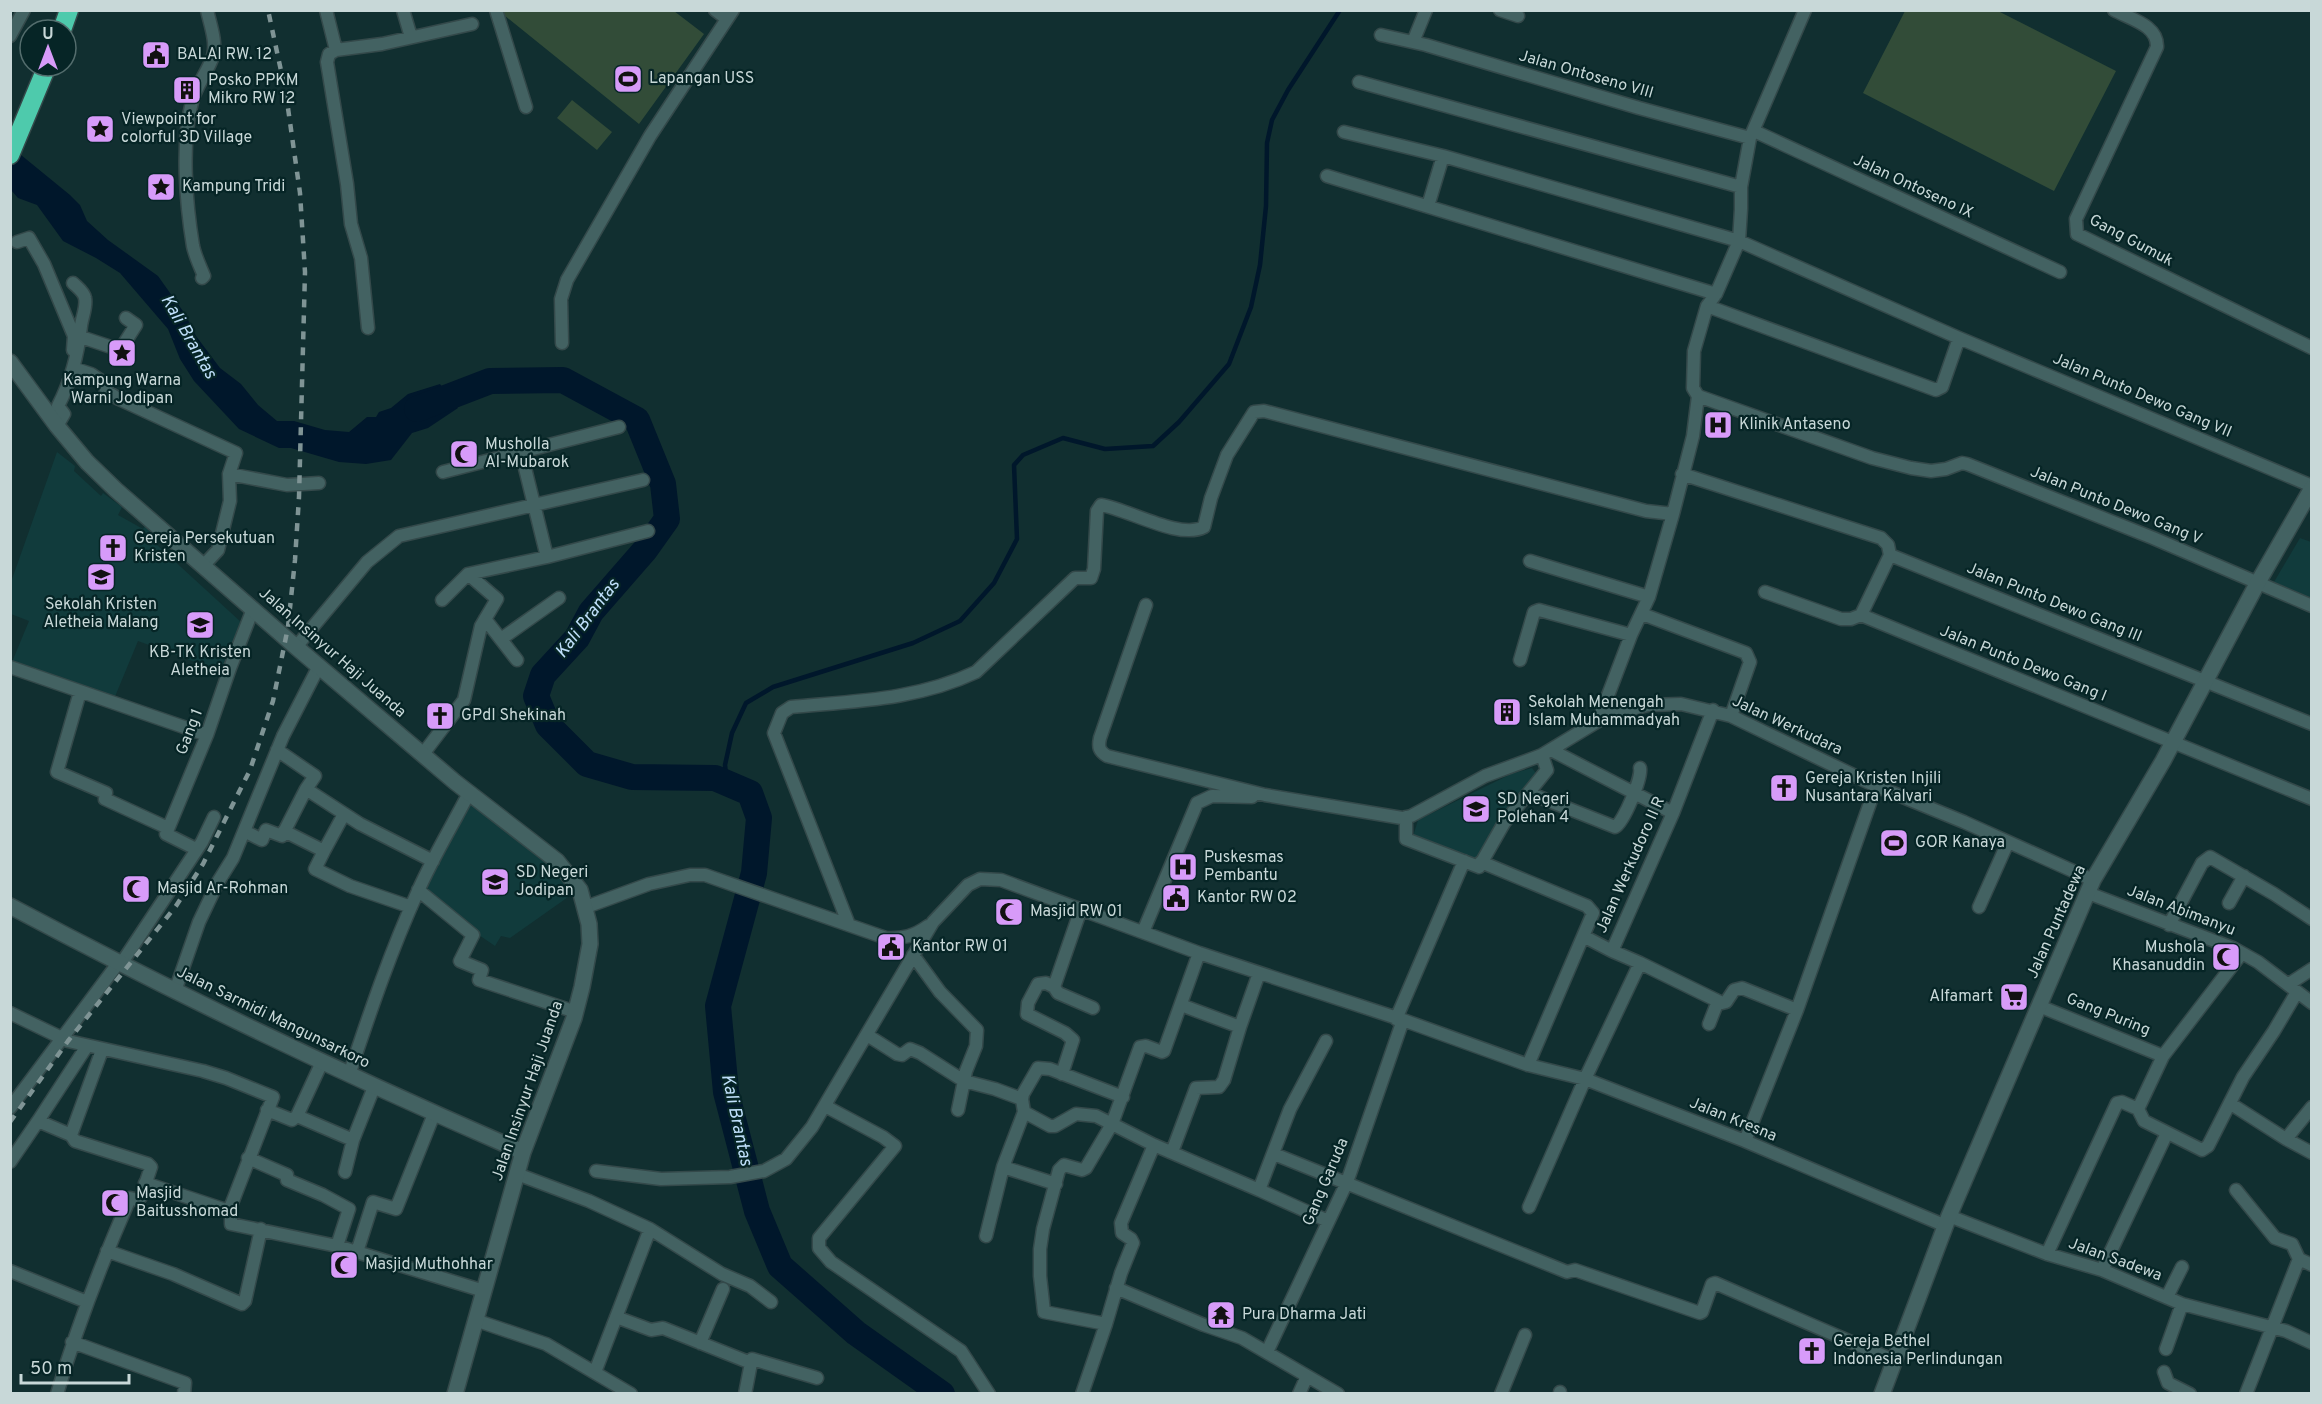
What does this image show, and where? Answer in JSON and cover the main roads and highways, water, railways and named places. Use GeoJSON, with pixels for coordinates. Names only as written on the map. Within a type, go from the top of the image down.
{"type":"FeatureCollection","features":[{"type":"Feature","properties":{"kind":"highway"},"geometry":{"type":"LineString","coordinates":[[10,155],[42,78]]}},
{"type":"Feature","properties":{"kind":"water"},"geometry":{"type":"Polygon","coordinates":[[[10,146],[70,195],[80,205],[87,221],[108,240],[158,276],[185,314],[196,336],[220,368],[241,384],[258,405],[277,421],[294,421],[325,430],[349,432],[367,417],[376,417],[379,412],[391,408],[408,394],[440,384],[458,408],[428,428],[412,433],[391,460],[366,464],[339,462],[291,448],[279,448],[239,429],[194,381],[180,359],[168,329],[120,273],[63,241],[37,205],[18,198],[11,190],[10,146]]]}},
{"type":"Feature","properties":{"kind":"waterway"},"geometry":{"type":"LineString","coordinates":[[727,783],[725,765],[732,733],[746,703],[773,687],[913,643],[960,621],[994,583],[1017,539],[1014,465],[1023,455],[1063,438],[1105,449],[1153,446],[1179,422],[1229,364],[1251,307],[1260,265],[1266,206],[1267,143],[1272,120],[1288,90],[1340,10]]}},
{"type":"Feature","properties":{"kind":"waterway","name":"Kali Brantas"},"geometry":{"type":"LineString","coordinates":[[417,409],[490,381],[563,380],[637,420],[663,484],[667,519],[645,550],[591,612],[577,638],[543,675],[536,696],[548,725],[587,764],[632,777],[715,778],[750,793],[759,818],[754,873],[718,1006],[726,1092],[757,1211],[780,1266],[856,1333],[942,1394]]}},
{"type":"Feature","properties":{"kind":"railway"},"geometry":{"type":"LineString","coordinates":[[10,1122],[68,1041],[176,906],[203,864],[250,770],[273,701],[288,627],[295,560],[299,497],[305,272],[300,193],[286,94],[268,10]]}},
{"type":"Feature","properties":{"kind":"place","name":"BALAI RW. 12"},"geometry":{"type":"Point","coordinates":[156,55]}},
{"type":"Feature","properties":{"kind":"place","name":"Lapangan USS"},"geometry":{"type":"Point","coordinates":[628,79]}},
{"type":"Feature","properties":{"kind":"place","name":"Posko PPKM Mikro RW 12"},"geometry":{"type":"Point","coordinates":[187,90]}},
{"type":"Feature","properties":{"kind":"place","name":"Viewpoint for colorful 3D Village"},"geometry":{"type":"Point","coordinates":[100,129]}},
{"type":"Feature","properties":{"kind":"place","name":"Kampung Tridi"},"geometry":{"type":"Point","coordinates":[161,187]}},
{"type":"Feature","properties":{"kind":"place","name":"Kampung Warna Warni Jodipan"},"geometry":{"type":"Point","coordinates":[122,353]}},
{"type":"Feature","properties":{"kind":"place","name":"Klinik Antaseno"},"geometry":{"type":"Point","coordinates":[1718,425]}},
{"type":"Feature","properties":{"kind":"place","name":"Musholla Al-Mubarok"},"geometry":{"type":"Point","coordinates":[464,454]}},
{"type":"Feature","properties":{"kind":"place","name":"Gereja Persekutuan Kristen"},"geometry":{"type":"Point","coordinates":[113,548]}},
{"type":"Feature","properties":{"kind":"place","name":"Sekolah Kristen Aletheia Malang"},"geometry":{"type":"Point","coordinates":[101,577]}},
{"type":"Feature","properties":{"kind":"place","name":"KB-TK Kristen Aletheia"},"geometry":{"type":"Point","coordinates":[200,625]}},
{"type":"Feature","properties":{"kind":"place","name":"Sekolah Menengah Islam Muhammadyah"},"geometry":{"type":"Point","coordinates":[1507,712]}},
{"type":"Feature","properties":{"kind":"place","name":"GPdI Shekinah"},"geometry":{"type":"Point","coordinates":[440,716]}},
{"type":"Feature","properties":{"kind":"place","name":"Gereja Kristen Injili Nusantara Kalvari"},"geometry":{"type":"Point","coordinates":[1784,788]}},
{"type":"Feature","properties":{"kind":"place","name":"SD Negeri Polehan 4"},"geometry":{"type":"Point","coordinates":[1476,809]}},
{"type":"Feature","properties":{"kind":"place","name":"GOR Kanaya"},"geometry":{"type":"Point","coordinates":[1894,843]}},
{"type":"Feature","properties":{"kind":"place","name":"Puskesmas Pembantu"},"geometry":{"type":"Point","coordinates":[1183,867]}},
{"type":"Feature","properties":{"kind":"place","name":"SD Negeri Jodipan"},"geometry":{"type":"Point","coordinates":[495,882]}},
{"type":"Feature","properties":{"kind":"place","name":"Masjid Ar-Rohman"},"geometry":{"type":"Point","coordinates":[136,889]}},
{"type":"Feature","properties":{"kind":"place","name":"Kantor RW 02"},"geometry":{"type":"Point","coordinates":[1176,898]}},
{"type":"Feature","properties":{"kind":"place","name":"Masjid RW 01"},"geometry":{"type":"Point","coordinates":[1009,912]}},
{"type":"Feature","properties":{"kind":"place","name":"Kantor RW 01"},"geometry":{"type":"Point","coordinates":[891,947]}},
{"type":"Feature","properties":{"kind":"place","name":"Mushola Khasanuddin"},"geometry":{"type":"Point","coordinates":[2226,957]}},
{"type":"Feature","properties":{"kind":"place","name":"Alfamart"},"geometry":{"type":"Point","coordinates":[2014,997]}},
{"type":"Feature","properties":{"kind":"place","name":"Masjid Baitusshomad"},"geometry":{"type":"Point","coordinates":[115,1203]}},
{"type":"Feature","properties":{"kind":"place","name":"Masjid Muthohhar"},"geometry":{"type":"Point","coordinates":[344,1265]}},
{"type":"Feature","properties":{"kind":"place","name":"Pura Dharma Jati"},"geometry":{"type":"Point","coordinates":[1221,1315]}},
{"type":"Feature","properties":{"kind":"place","name":"Gereja Bethel Indonesia Perlindungan"},"geometry":{"type":"Point","coordinates":[1812,1351]}}]}
